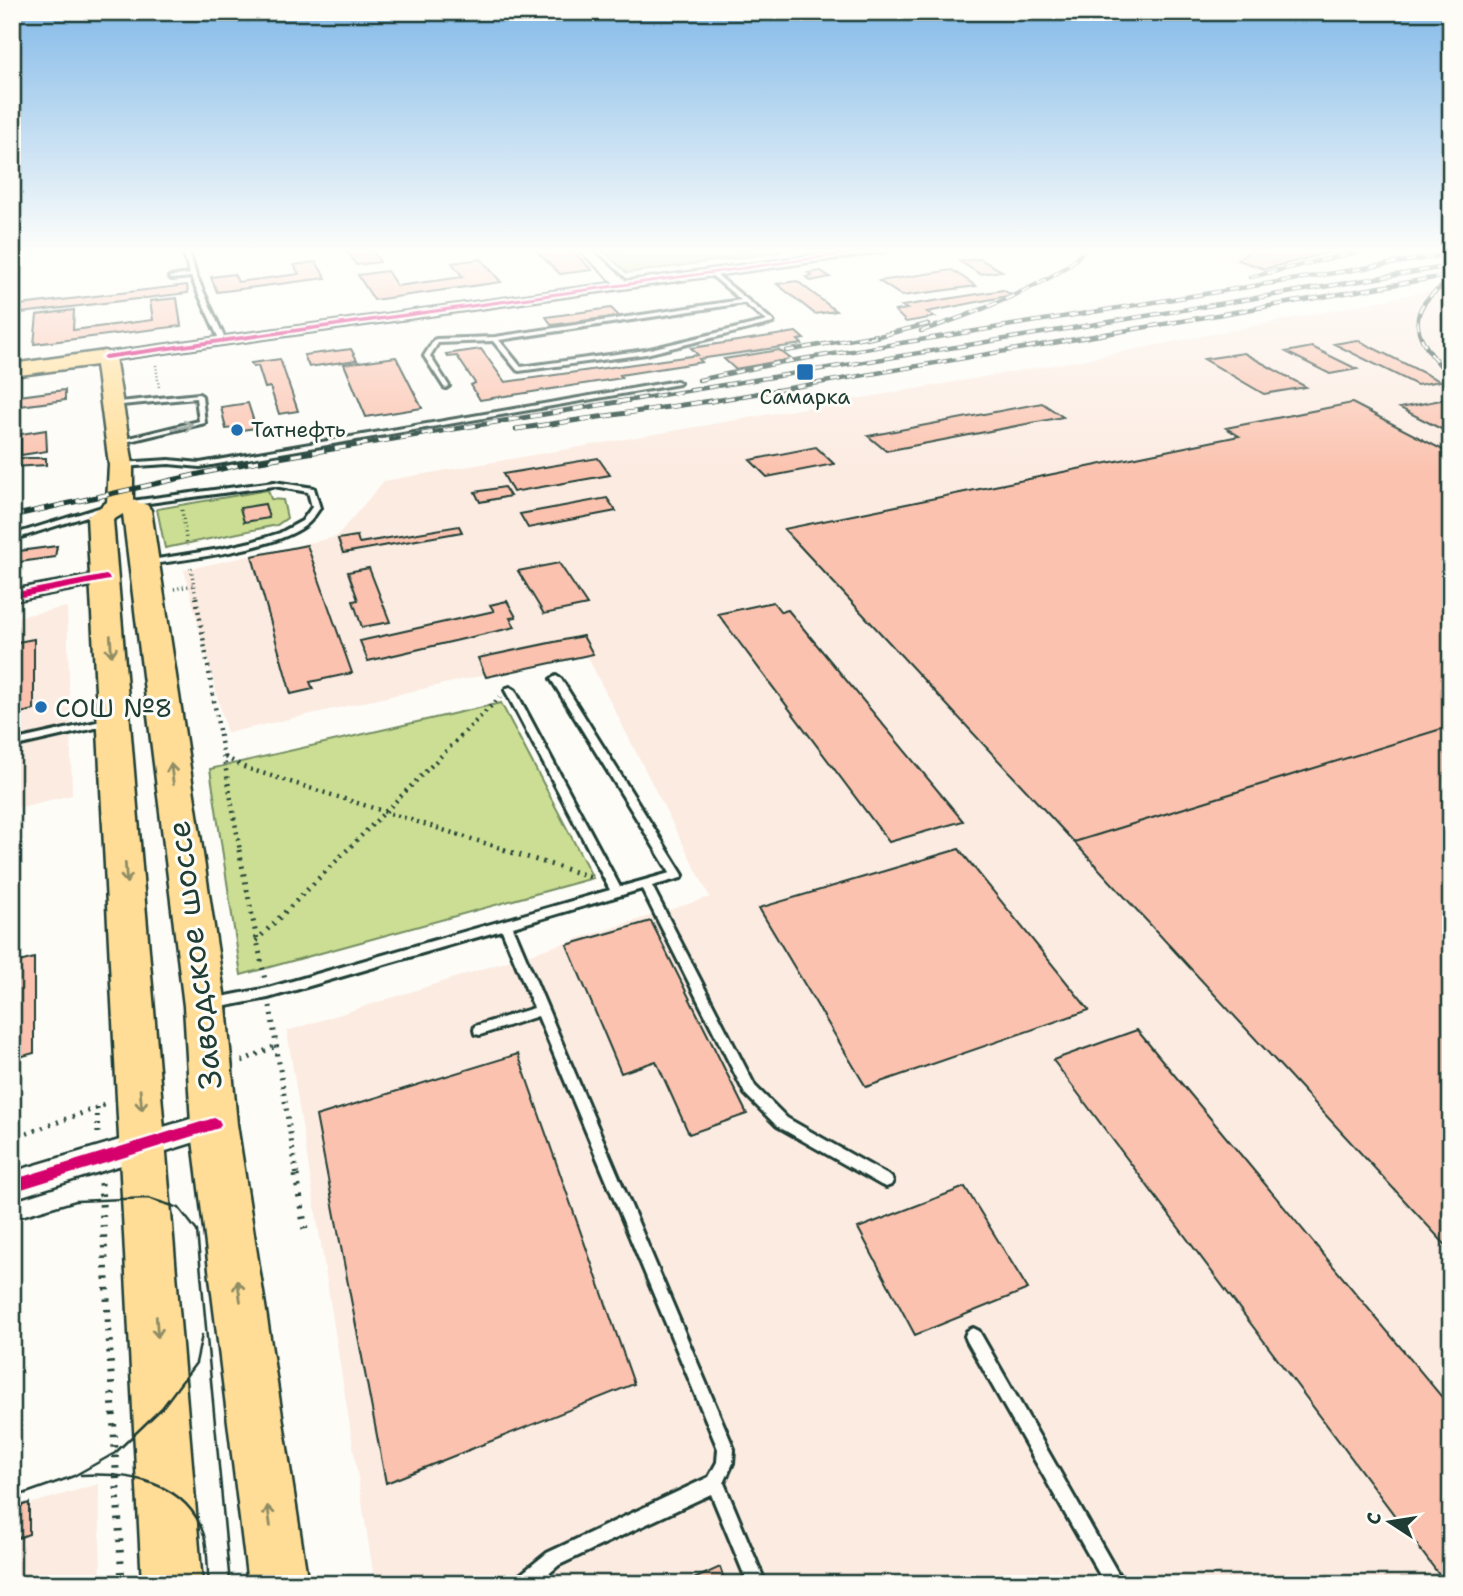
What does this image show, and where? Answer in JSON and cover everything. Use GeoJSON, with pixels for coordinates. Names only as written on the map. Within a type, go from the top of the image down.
{"type":"FeatureCollection","features":[{"type":"Feature","properties":{"kind":"main road"},"geometry":{"type":"LineString","coordinates":[[12,370],[105,357],[120,485]]}},
{"type":"Feature","properties":{"kind":"main road","name":"Заводское шоссе"},"geometry":{"type":"LineString","coordinates":[[172,1584],[145,1146],[100,517],[120,485],[138,510],[205,1006],[214,1124],[278,1584]]}},
{"type":"Feature","properties":{"kind":"street"},"geometry":{"type":"LineString","coordinates":[[105,357],[342,323]]}},
{"type":"Feature","properties":{"kind":"street"},"geometry":{"type":"LineString","coordinates":[[12,596],[106,578]]}},
{"type":"Feature","properties":{"kind":"street"},"geometry":{"type":"LineString","coordinates":[[12,1186],[214,1124]]}},
{"type":"Feature","properties":{"kind":"lane"},"geometry":{"type":"LineString","coordinates":[[215,323],[222,340]]}},
{"type":"Feature","properties":{"kind":"lane"},"geometry":{"type":"LineString","coordinates":[[446,386],[427,356],[436,341],[495,339],[597,323]]}},
{"type":"Feature","properties":{"kind":"lane"},"geometry":{"type":"LineString","coordinates":[[495,339],[519,369],[646,352],[765,323]]}},
{"type":"Feature","properties":{"kind":"lane"},"geometry":{"type":"LineString","coordinates":[[12,537],[169,462],[200,465],[677,383]]}},
{"type":"Feature","properties":{"kind":"lane"},"geometry":{"type":"LineString","coordinates":[[111,404],[198,396],[203,422],[117,442]]}},
{"type":"Feature","properties":{"kind":"lane"},"geometry":{"type":"LineString","coordinates":[[120,485],[180,497],[274,484],[311,490],[317,499],[318,509],[311,520],[287,535],[145,563]]}},
{"type":"Feature","properties":{"kind":"lane"},"geometry":{"type":"LineString","coordinates":[[205,1006],[268,993],[506,925],[615,888],[645,884],[677,875],[556,679]]}},
{"type":"Feature","properties":{"kind":"lane"},"geometry":{"type":"LineString","coordinates":[[508,690],[615,888]]}},
{"type":"Feature","properties":{"kind":"lane"},"geometry":{"type":"LineString","coordinates":[[12,744],[116,721]]}},
{"type":"Feature","properties":{"kind":"lane"},"geometry":{"type":"LineString","coordinates":[[645,884],[750,1090],[782,1122],[886,1181]]}},
{"type":"Feature","properties":{"kind":"lane"},"geometry":{"type":"LineString","coordinates":[[506,925],[726,1449],[725,1463],[715,1483],[553,1559],[522,1584]]}},
{"type":"Feature","properties":{"kind":"lane"},"geometry":{"type":"LineString","coordinates":[[480,1030],[542,1010]]}},
{"type":"Feature","properties":{"kind":"lane"},"geometry":{"type":"LineString","coordinates":[[973,1336],[1115,1584]]}},
{"type":"Feature","properties":{"kind":"lane"},"geometry":{"type":"LineString","coordinates":[[715,1483],[757,1584]]}},
{"type":"Feature","properties":{"kind":"path"},"geometry":{"type":"LineString","coordinates":[[154,356],[160,399]]}},
{"type":"Feature","properties":{"kind":"path"},"geometry":{"type":"LineString","coordinates":[[180,497],[255,941],[268,993],[305,1230]]}},
{"type":"Feature","properties":{"kind":"path"},"geometry":{"type":"LineString","coordinates":[[255,941],[508,690]]}},
{"type":"Feature","properties":{"kind":"path"},"geometry":{"type":"LineString","coordinates":[[225,757],[240,766],[615,888]]}},
{"type":"Feature","properties":{"kind":"path"},"geometry":{"type":"LineString","coordinates":[[97,1107],[122,1584]]}},
{"type":"Feature","properties":{"kind":"shaded area"},"geometry":{"type":"Polygon","coordinates":[[[1266,323],[1451,323],[1451,1584],[375,1584],[287,1031],[710,897],[585,652],[227,733],[184,570],[336,537],[384,481],[1081,360],[1266,323]]]}},
{"type":"Feature","properties":{"kind":"shaded area","name":"СОШ №8"},"geometry":{"type":"Polygon","coordinates":[[[67,607],[72,795],[12,809],[12,618],[67,607]]]}},
{"type":"Feature","properties":{"kind":"shaded area"},"geometry":{"type":"Polygon","coordinates":[[[99,1484],[101,1584],[12,1584],[12,1509],[99,1484]]]}},
{"type":"Feature","properties":{"kind":"green space"},"geometry":{"type":"Polygon","coordinates":[[[268,490],[271,499],[283,500],[287,518],[277,525],[165,548],[157,509],[268,490]]]}},
{"type":"Feature","properties":{"kind":"green space"},"geometry":{"type":"Polygon","coordinates":[[[501,703],[593,878],[241,975],[210,769],[501,703]]]}},
{"type":"Feature","properties":{"kind":"building"},"geometry":{"type":"Polygon","coordinates":[[[36,323],[73,323],[73,330],[125,323],[181,323],[181,326],[34,344],[36,323]]]}},
{"type":"Feature","properties":{"kind":"building"},"geometry":{"type":"Polygon","coordinates":[[[796,332],[804,339],[798,340],[802,344],[699,359],[702,362],[620,375],[622,378],[480,400],[471,385],[475,383],[457,356],[448,357],[446,354],[481,349],[505,382],[698,355],[691,348],[796,332]]]}},
{"type":"Feature","properties":{"kind":"building"},"geometry":{"type":"Polygon","coordinates":[[[1357,340],[1440,381],[1417,385],[1334,344],[1357,340]]]}},
{"type":"Feature","properties":{"kind":"building"},"geometry":{"type":"Polygon","coordinates":[[[1312,347],[1357,369],[1330,374],[1286,352],[1312,347]]]}},
{"type":"Feature","properties":{"kind":"building"},"geometry":{"type":"Polygon","coordinates":[[[351,349],[357,360],[309,367],[304,355],[351,349]]]}},
{"type":"Feature","properties":{"kind":"building"},"geometry":{"type":"Polygon","coordinates":[[[779,350],[791,359],[735,369],[724,359],[779,350]]]}},
{"type":"Feature","properties":{"kind":"building"},"geometry":{"type":"Polygon","coordinates":[[[1244,353],[1306,387],[1264,394],[1204,359],[1244,353]]]}},
{"type":"Feature","properties":{"kind":"building"},"geometry":{"type":"Polygon","coordinates":[[[396,357],[422,408],[366,417],[344,364],[396,357]]]}},
{"type":"Feature","properties":{"kind":"building"},"geometry":{"type":"Polygon","coordinates":[[[280,359],[298,411],[279,414],[270,387],[265,388],[258,366],[253,367],[251,363],[280,359]]]}},
{"type":"Feature","properties":{"kind":"building"},"geometry":{"type":"Polygon","coordinates":[[[65,390],[65,400],[12,407],[12,397],[65,390]]]}},
{"type":"Feature","properties":{"kind":"building"},"geometry":{"type":"Polygon","coordinates":[[[1446,399],[1451,401],[1451,434],[1400,408],[1446,399]]]}},
{"type":"Feature","properties":{"kind":"building"},"geometry":{"type":"Polygon","coordinates":[[[248,403],[254,422],[262,421],[264,427],[234,431],[233,428],[226,429],[221,407],[248,403]]]}},
{"type":"Feature","properties":{"kind":"building"},"geometry":{"type":"Polygon","coordinates":[[[1042,403],[1063,417],[886,451],[868,436],[1042,403]]]}},
{"type":"Feature","properties":{"kind":"building"},"geometry":{"type":"Polygon","coordinates":[[[1352,403],[1451,454],[1451,726],[1074,842],[784,529],[1239,436],[1226,428],[1352,403]]]}},
{"type":"Feature","properties":{"kind":"building"},"geometry":{"type":"Polygon","coordinates":[[[46,430],[47,451],[21,455],[21,434],[46,430]]]}},
{"type":"Feature","properties":{"kind":"building"},"geometry":{"type":"Polygon","coordinates":[[[816,447],[834,464],[767,477],[750,460],[816,447]]]}},
{"type":"Feature","properties":{"kind":"building"},"geometry":{"type":"Polygon","coordinates":[[[12,458],[46,458],[46,465],[12,467],[12,458]]]}},
{"type":"Feature","properties":{"kind":"building"},"geometry":{"type":"Polygon","coordinates":[[[598,458],[610,475],[513,492],[503,474],[598,458]]]}},
{"type":"Feature","properties":{"kind":"building"},"geometry":{"type":"Polygon","coordinates":[[[504,487],[510,496],[480,502],[475,492],[504,487]]]}},
{"type":"Feature","properties":{"kind":"building"},"geometry":{"type":"Polygon","coordinates":[[[607,498],[616,511],[528,528],[520,514],[607,498]]]}},
{"type":"Feature","properties":{"kind":"building"},"geometry":{"type":"Polygon","coordinates":[[[265,504],[269,518],[244,522],[240,508],[265,504]]]}},
{"type":"Feature","properties":{"kind":"building"},"geometry":{"type":"Polygon","coordinates":[[[459,526],[462,532],[343,553],[338,539],[357,536],[359,543],[459,526]]]}},
{"type":"Feature","properties":{"kind":"building"},"geometry":{"type":"Polygon","coordinates":[[[307,545],[352,673],[310,682],[313,689],[291,694],[252,556],[307,545]]]}},
{"type":"Feature","properties":{"kind":"building"},"geometry":{"type":"Polygon","coordinates":[[[57,546],[55,557],[12,563],[12,552],[57,546]]]}},
{"type":"Feature","properties":{"kind":"building"},"geometry":{"type":"Polygon","coordinates":[[[559,563],[587,605],[544,614],[518,571],[559,563]]]}},
{"type":"Feature","properties":{"kind":"building"},"geometry":{"type":"Polygon","coordinates":[[[369,568],[390,622],[362,627],[353,601],[358,600],[348,572],[369,568]]]}},
{"type":"Feature","properties":{"kind":"building"},"geometry":{"type":"Polygon","coordinates":[[[507,601],[516,617],[510,618],[515,627],[368,661],[360,641],[494,611],[490,605],[507,601]]]}},
{"type":"Feature","properties":{"kind":"building"},"geometry":{"type":"Polygon","coordinates":[[[773,602],[781,612],[788,610],[963,821],[889,842],[718,614],[773,602]]]}},
{"type":"Feature","properties":{"kind":"building"},"geometry":{"type":"Polygon","coordinates":[[[583,636],[593,654],[486,677],[478,658],[583,636]]]}},
{"type":"Feature","properties":{"kind":"building"},"geometry":{"type":"Polygon","coordinates":[[[34,639],[34,710],[12,715],[12,643],[34,639]]]}},
{"type":"Feature","properties":{"kind":"building"},"geometry":{"type":"Polygon","coordinates":[[[1451,726],[1451,1251],[1074,842],[1451,726]]]}},
{"type":"Feature","properties":{"kind":"building"},"geometry":{"type":"Polygon","coordinates":[[[959,849],[1089,1010],[866,1087],[759,908],[959,849]]]}},
{"type":"Feature","properties":{"kind":"building"},"geometry":{"type":"Polygon","coordinates":[[[651,921],[747,1114],[689,1134],[656,1061],[621,1073],[567,945],[651,921]]]}},
{"type":"Feature","properties":{"kind":"building"},"geometry":{"type":"Polygon","coordinates":[[[34,958],[34,1053],[12,1059],[12,964],[34,958]]]}},
{"type":"Feature","properties":{"kind":"building"},"geometry":{"type":"Polygon","coordinates":[[[1137,1030],[1451,1408],[1451,1584],[1446,1584],[1053,1060],[1137,1030]]]}},
{"type":"Feature","properties":{"kind":"building"},"geometry":{"type":"Polygon","coordinates":[[[518,1054],[634,1384],[386,1483],[316,1116],[518,1054]]]}},
{"type":"Feature","properties":{"kind":"building"},"geometry":{"type":"Polygon","coordinates":[[[965,1187],[1028,1289],[915,1335],[858,1228],[965,1187]]]}},
{"type":"Feature","properties":{"kind":"building"},"geometry":{"type":"Polygon","coordinates":[[[29,1503],[29,1534],[12,1540],[12,1509],[29,1503]]]}},
{"type":"Feature","properties":{"kind":"building"},"geometry":{"type":"Polygon","coordinates":[[[720,1567],[726,1584],[683,1584],[720,1567]]]}},
{"type":"Feature","properties":{"kind":"tram line"},"geometry":{"type":"LineString","coordinates":[[12,1220],[76,1201],[148,1198],[179,1208],[197,1231],[230,1584]]}},
{"type":"Feature","properties":{"kind":"tram line"},"geometry":{"type":"LineString","coordinates":[[12,1498],[74,1476],[115,1453],[162,1408],[196,1363],[202,1335]]}},
{"type":"Feature","properties":{"kind":"tram line"},"geometry":{"type":"LineString","coordinates":[[81,1475],[136,1479],[154,1484],[185,1503],[196,1517],[204,1535],[209,1584]]}},
{"type":"Feature","properties":{"kind":"railway"},"geometry":{"type":"LineString","coordinates":[[921,331],[942,323]]}},
{"type":"Feature","properties":{"kind":"railway"},"geometry":{"type":"LineString","coordinates":[[784,362],[1022,323]]}},
{"type":"Feature","properties":{"kind":"railway"},"geometry":{"type":"LineString","coordinates":[[619,402],[1099,323]]}},
{"type":"Feature","properties":{"kind":"railway"},"geometry":{"type":"LineString","coordinates":[[707,402],[1167,323]]}},
{"type":"Feature","properties":{"kind":"railway"},"geometry":{"type":"LineString","coordinates":[[1418,323],[1429,351],[1451,377]]}},
{"type":"Feature","properties":{"kind":"railway"},"geometry":{"type":"LineString","coordinates":[[867,339],[928,324]]}},
{"type":"Feature","properties":{"kind":"railway"},"geometry":{"type":"LineString","coordinates":[[786,351],[876,335]]}},
{"type":"Feature","properties":{"kind":"railway"},"geometry":{"type":"LineString","coordinates":[[699,380],[792,360]]}},
{"type":"Feature","properties":{"kind":"railway"},"geometry":{"type":"LineString","coordinates":[[12,516],[248,463],[630,400]]}},
{"type":"Feature","properties":{"kind":"railway"},"geometry":{"type":"LineString","coordinates":[[516,429],[717,400]]}},
{"type":"Feature","properties":{"kind":"cycle path"},"geometry":{"type":"LineString","coordinates":[[105,357],[347,323]]}},
{"type":"Feature","properties":{"kind":"cycle path"},"geometry":{"type":"LineString","coordinates":[[12,596],[106,578]]}},
{"type":"Feature","properties":{"kind":"cycle path"},"geometry":{"type":"LineString","coordinates":[[12,1186],[214,1124]]}},
{"type":"Feature","properties":{"kind":"place","name":"Самарка"},"geometry":{"type":"Point","coordinates":[805,372]}},
{"type":"Feature","properties":{"kind":"place","name":"Татнефть"},"geometry":{"type":"Point","coordinates":[237,430]}},
{"type":"Feature","properties":{"kind":"place","name":"СОШ №8"},"geometry":{"type":"Point","coordinates":[41,707]}}]}
